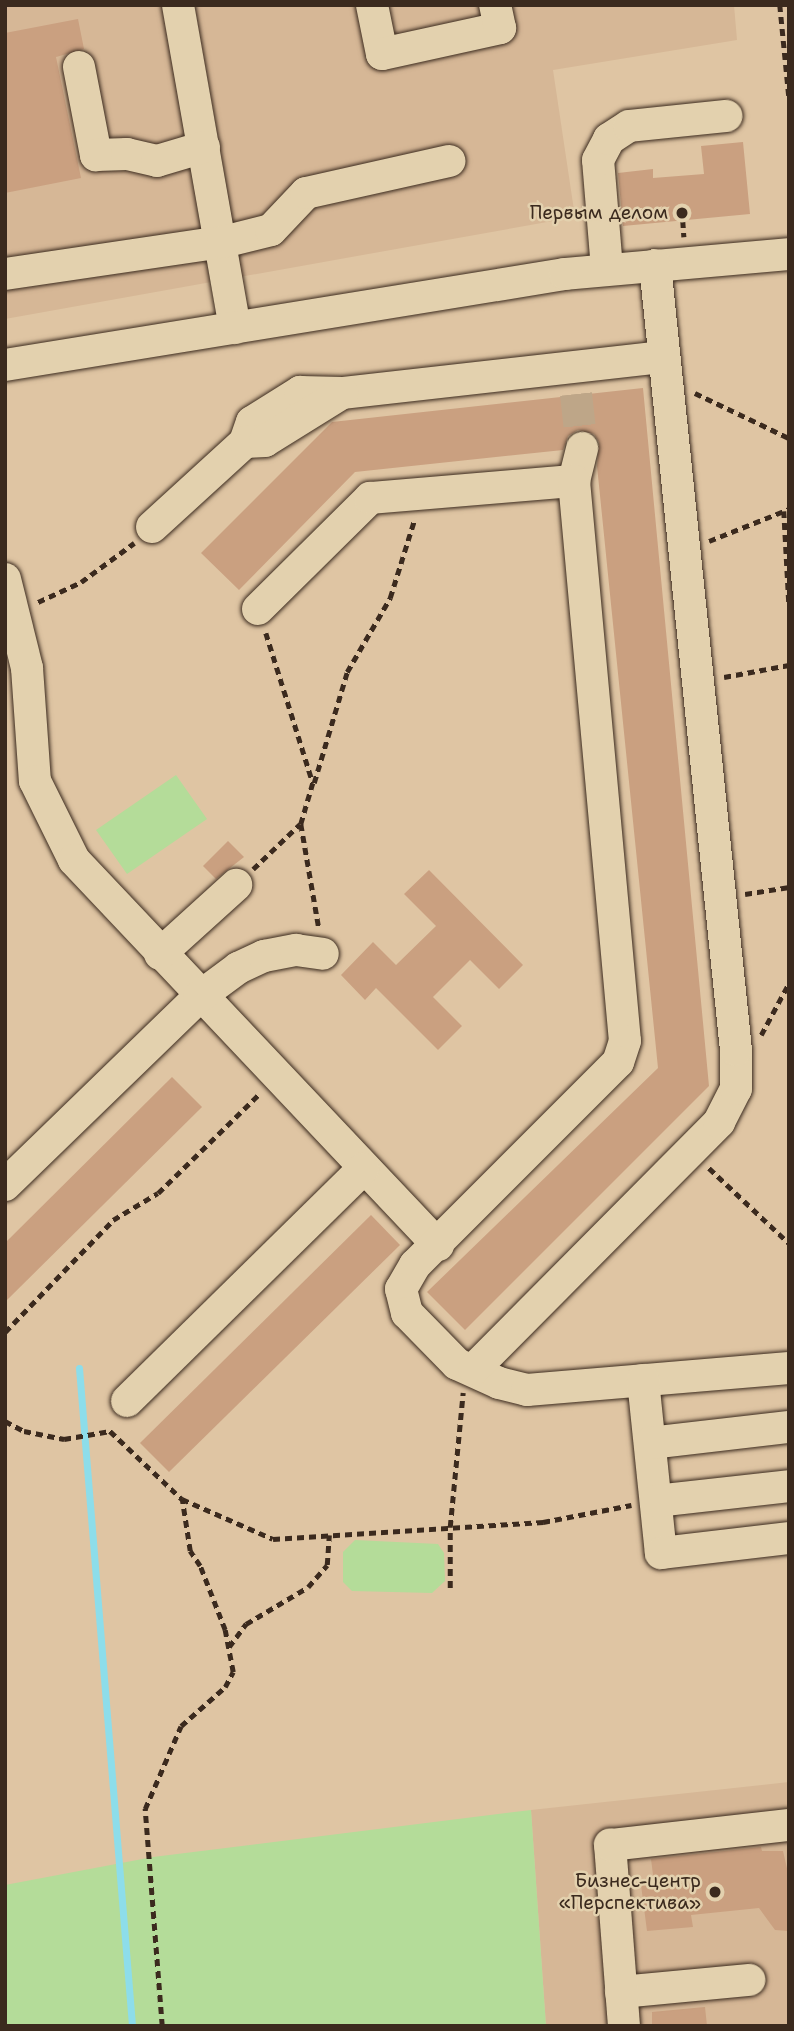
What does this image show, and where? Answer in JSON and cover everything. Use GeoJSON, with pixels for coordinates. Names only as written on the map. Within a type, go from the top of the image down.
{"type":"FeatureCollection","features":[{"type":"Feature","properties":{"kind":"street"},"geometry":{"type":"LineString","coordinates":[[178,5],[223,242],[234,328]]}},
{"type":"Feature","properties":{"kind":"street"},"geometry":{"type":"LineString","coordinates":[[372,5],[382,54],[500,28],[495,5]]}},
{"type":"Feature","properties":{"kind":"street"},"geometry":{"type":"LineString","coordinates":[[79,67],[96,155],[127,154],[157,161],[204,147]]}},
{"type":"Feature","properties":{"kind":"street"},"geometry":{"type":"LineString","coordinates":[[607,269],[598,160],[609,139],[629,126],[726,116]]}},
{"type":"Feature","properties":{"kind":"street"},"geometry":{"type":"LineString","coordinates":[[5,274],[223,242],[271,230],[306,193],[449,161]]}},
{"type":"Feature","properties":{"kind":"street"},"geometry":{"type":"LineString","coordinates":[[5,365],[607,269],[789,254]]}},
{"type":"Feature","properties":{"kind":"street"},"geometry":{"type":"LineString","coordinates":[[474,1369],[719,1122],[736,1090],[655,265]]}},
{"type":"Feature","properties":{"kind":"street"},"geometry":{"type":"LineString","coordinates":[[152,527],[245,442],[265,441],[342,393],[574,382],[664,367]]}},
{"type":"Feature","properties":{"kind":"street"},"geometry":{"type":"LineString","coordinates":[[582,448],[574,481],[625,1041],[618,1062],[438,1245],[415,1265],[401,1289],[407,1313],[457,1364],[474,1369],[499,1383],[527,1390],[789,1368]]}},
{"type":"Feature","properties":{"kind":"street"},"geometry":{"type":"LineString","coordinates":[[258,609],[370,498],[574,481]]}},
{"type":"Feature","properties":{"kind":"street"},"geometry":{"type":"LineString","coordinates":[[5,579],[15,613],[15,661],[36,781],[57,830],[91,881],[438,1245]]}},
{"type":"Feature","properties":{"kind":"street"},"geometry":{"type":"LineString","coordinates":[[160,954],[236,885]]}},
{"type":"Feature","properties":{"kind":"street"},"geometry":{"type":"LineString","coordinates":[[5,1185],[199,997],[238,968],[264,956],[296,950],[323,954]]}},
{"type":"Feature","properties":{"kind":"street"},"geometry":{"type":"LineString","coordinates":[[127,1401],[363,1169]]}},
{"type":"Feature","properties":{"kind":"street"},"geometry":{"type":"LineString","coordinates":[[643,1380],[650,1443],[645,1503],[661,1552],[789,1538]]}},
{"type":"Feature","properties":{"kind":"street"},"geometry":{"type":"LineString","coordinates":[[650,1443],[789,1427]]}},
{"type":"Feature","properties":{"kind":"street"},"geometry":{"type":"LineString","coordinates":[[645,1503],[789,1486]]}},
{"type":"Feature","properties":{"kind":"street"},"geometry":{"type":"LineString","coordinates":[[624,2026],[610,1845],[789,1825]]}},
{"type":"Feature","properties":{"kind":"street"},"geometry":{"type":"LineString","coordinates":[[621,1992],[749,1980]]}},
{"type":"Feature","properties":{"kind":"path"},"geometry":{"type":"LineString","coordinates":[[780,5],[789,96]]}},
{"type":"Feature","properties":{"kind":"path"},"geometry":{"type":"LineString","coordinates":[[664,367],[789,439]]}},
{"type":"Feature","properties":{"kind":"path"},"geometry":{"type":"LineString","coordinates":[[323,954],[301,824],[348,672],[390,598],[422,494]]}},
{"type":"Feature","properties":{"kind":"path"},"geometry":{"type":"LineString","coordinates":[[683,546],[714,541],[786,510],[789,604]]}},
{"type":"Feature","properties":{"kind":"path"},"geometry":{"type":"LineString","coordinates":[[15,613],[81,582],[152,527]]}},
{"type":"Feature","properties":{"kind":"path"},"geometry":{"type":"LineString","coordinates":[[258,609],[313,783]]}},
{"type":"Feature","properties":{"kind":"path"},"geometry":{"type":"LineString","coordinates":[[697,682],[789,664]]}},
{"type":"Feature","properties":{"kind":"path"},"geometry":{"type":"LineString","coordinates":[[236,885],[301,824]]}},
{"type":"Feature","properties":{"kind":"path"},"geometry":{"type":"LineString","coordinates":[[738,895],[789,887]]}},
{"type":"Feature","properties":{"kind":"path"},"geometry":{"type":"LineString","coordinates":[[736,1073],[746,1065],[789,983]]}},
{"type":"Feature","properties":{"kind":"path"},"geometry":{"type":"LineString","coordinates":[[5,1332],[113,1220],[158,1193],[276,1078]]}},
{"type":"Feature","properties":{"kind":"path"},"geometry":{"type":"LineString","coordinates":[[689,1152],[755,1207],[789,1243]]}},
{"type":"Feature","properties":{"kind":"path"},"geometry":{"type":"LineString","coordinates":[[450,1588],[450,1527],[463,1392],[474,1369]]}},
{"type":"Feature","properties":{"kind":"path"},"geometry":{"type":"LineString","coordinates":[[5,1421],[12,1425],[71,1438],[110,1431],[182,1499],[273,1539],[543,1522],[645,1503]]}},
{"type":"Feature","properties":{"kind":"path"},"geometry":{"type":"LineString","coordinates":[[5,1432],[12,1425]]}},
{"type":"Feature","properties":{"kind":"path"},"geometry":{"type":"LineString","coordinates":[[162,2026],[145,1809],[181,1726],[225,1687],[233,1672],[229,1648],[200,1566],[190,1551],[182,1499]]}},
{"type":"Feature","properties":{"kind":"path"},"geometry":{"type":"LineString","coordinates":[[229,1648],[246,1624],[308,1587],[327,1565],[329,1535]]}},
{"type":"Feature","properties":{"kind":"shaded area"},"geometry":{"type":"Polygon","coordinates":[[[5,5],[734,5],[737,40],[553,70],[575,217],[5,319],[5,5]]]}},
{"type":"Feature","properties":{"kind":"shaded area"},"geometry":{"type":"Polygon","coordinates":[[[789,1782],[789,2026],[546,2026],[531,1810],[789,1782]]]}},
{"type":"Feature","properties":{"kind":"green space"},"geometry":{"type":"Polygon","coordinates":[[[176,775],[207,819],[127,874],[96,830],[176,775]]]}},
{"type":"Feature","properties":{"kind":"green space"},"geometry":{"type":"Polygon","coordinates":[[[355,1540],[438,1544],[444,1553],[445,1581],[432,1593],[352,1591],[343,1582],[343,1552],[355,1540]]]}},
{"type":"Feature","properties":{"kind":"green space"},"geometry":{"type":"Polygon","coordinates":[[[531,1810],[546,2026],[5,2026],[5,1885],[153,1857],[531,1810]]]}},
{"type":"Feature","properties":{"kind":"building"},"geometry":{"type":"Polygon","coordinates":[[[78,19],[84,49],[56,57],[81,178],[5,193],[5,33],[78,19]]]}},
{"type":"Feature","properties":{"kind":"building"},"geometry":{"type":"Polygon","coordinates":[[[743,142],[750,214],[623,226],[618,173],[653,169],[653,178],[704,174],[701,146],[743,142]]]}},
{"type":"Feature","properties":{"kind":"building"},"geometry":{"type":"Polygon","coordinates":[[[643,388],[709,1086],[465,1330],[427,1292],[658,1068],[597,466],[599,442],[594,434],[578,430],[568,436],[563,450],[355,472],[239,590],[201,553],[332,422],[643,388]]]}},
{"type":"Feature","properties":{"kind":"building"},"geometry":{"type":"Polygon","coordinates":[[[228,841],[244,857],[216,879],[203,866],[228,841]]]}},
{"type":"Feature","properties":{"kind":"building"},"geometry":{"type":"Polygon","coordinates":[[[429,870],[523,965],[499,989],[470,960],[433,997],[462,1026],[438,1050],[376,988],[365,1000],[341,975],[373,942],[396,965],[436,926],[404,894],[429,870]]]}},
{"type":"Feature","properties":{"kind":"building"},"geometry":{"type":"Polygon","coordinates":[[[172,1077],[202,1107],[5,1302],[5,1243],[172,1077]]]}},
{"type":"Feature","properties":{"kind":"building"},"geometry":{"type":"Polygon","coordinates":[[[371,1215],[400,1245],[169,1472],[140,1443],[371,1215]]]}},
{"type":"Feature","properties":{"kind":"building","name":"Бизнес-центр «Перспектива»"},"geometry":{"type":"Polygon","coordinates":[[[761,1847],[762,1851],[783,1851],[789,1877],[789,1931],[775,1930],[759,1908],[691,1915],[693,1927],[647,1931],[641,1885],[654,1883],[651,1859],[761,1847]]]}},
{"type":"Feature","properties":{"kind":"building"},"geometry":{"type":"Polygon","coordinates":[[[705,2007],[707,2026],[652,2026],[652,2012],[705,2007]]]}},
{"type":"Feature","properties":{"kind":"waterway"},"geometry":{"type":"LineString","coordinates":[[79,1368],[132,2026]]}},
{"type":"Feature","properties":{"kind":"tunnel"},"geometry":{"type":"LineString","coordinates":[[576,394],[582,448]]}},
{"type":"Feature","properties":{"kind":"place","name":"Первым делом"},"geometry":{"type":"Point","coordinates":[682,213]}},
{"type":"Feature","properties":{"kind":"place","name":"Бизнес-центр «Перспектива»"},"geometry":{"type":"Point","coordinates":[715,1892]}}]}
